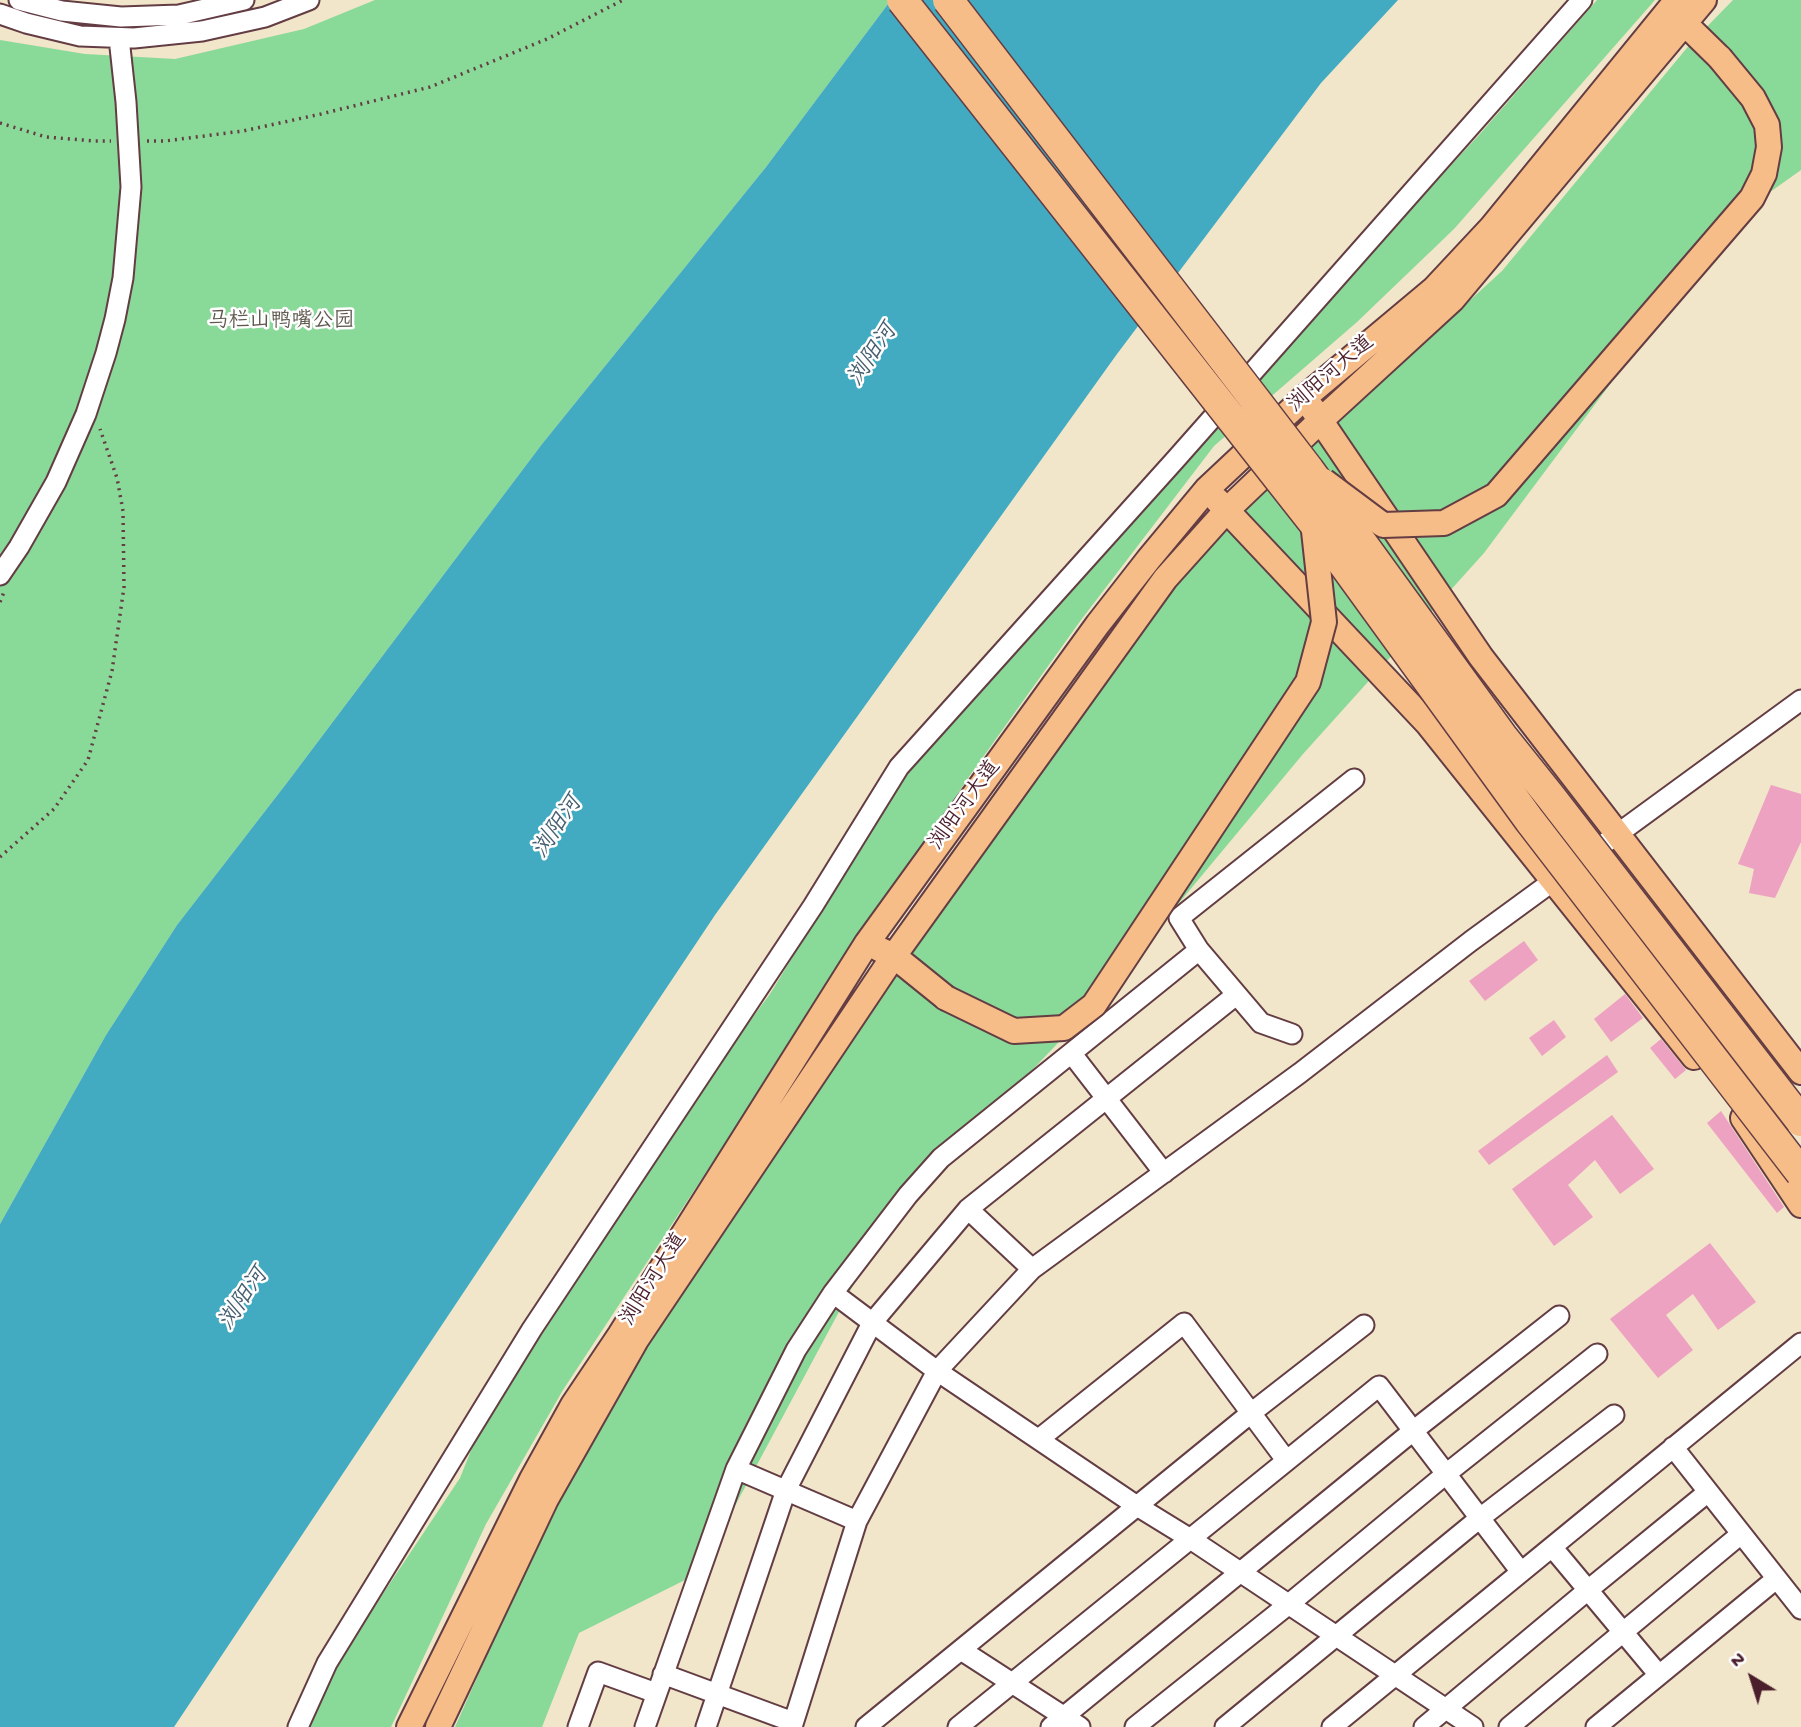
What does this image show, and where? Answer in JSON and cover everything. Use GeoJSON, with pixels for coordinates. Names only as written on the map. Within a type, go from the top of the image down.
{"type":"FeatureCollection","features":[{"type":"Feature","properties":{"kind":"highway"},"geometry":{"type":"LineString","coordinates":[[902,0],[1313,522],[1530,821],[1801,1173]]}},
{"type":"Feature","properties":{"kind":"highway"},"geometry":{"type":"LineString","coordinates":[[948,0],[1309,470],[1502,736],[1801,1121]]}},
{"type":"Feature","properties":{"kind":"main road","name":"浏阳河大道"},"geometry":{"type":"LineString","coordinates":[[409,1727],[532,1479],[573,1405],[867,943],[1098,624],[1208,489],[1305,397],[1434,289],[1491,228],[1677,11],[1704,0]]}},
{"type":"Feature","properties":{"kind":"main road"},"geometry":{"type":"LineString","coordinates":[[1309,470],[1383,525],[1444,523],[1496,495],[1752,198],[1764,174],[1769,147],[1767,125],[1754,98],[1677,11]]}},
{"type":"Feature","properties":{"kind":"main road","name":"浏阳河大道"},"geometry":{"type":"LineString","coordinates":[[438,1727],[546,1499],[636,1340],[894,956],[1165,579],[1226,511],[1452,300],[1677,11]]}},
{"type":"Feature","properties":{"kind":"main road"},"geometry":{"type":"LineString","coordinates":[[1305,397],[1481,657],[1801,1072]]}},
{"type":"Feature","properties":{"kind":"main road"},"geometry":{"type":"LineString","coordinates":[[1208,489],[1428,724],[1744,1120],[1801,1205]]}},
{"type":"Feature","properties":{"kind":"main road"},"geometry":{"type":"LineString","coordinates":[[867,943],[894,956],[946,998],[1014,1031],[1064,1028],[1094,1005],[1308,682],[1324,622],[1313,522]]}},
{"type":"Feature","properties":{"kind":"street"},"geometry":{"type":"LineString","coordinates":[[19,0],[62,11],[121,17],[179,15],[244,0]]}},
{"type":"Feature","properties":{"kind":"street"},"geometry":{"type":"LineString","coordinates":[[0,14],[80,36],[134,38],[201,31],[265,17],[309,0]]}},
{"type":"Feature","properties":{"kind":"street"},"geometry":{"type":"LineString","coordinates":[[298,1727],[327,1663],[532,1328],[813,906],[899,767],[1583,0]]}},
{"type":"Feature","properties":{"kind":"street"},"geometry":{"type":"LineString","coordinates":[[0,575],[56,482],[90,401],[112,330],[123,278],[131,187],[119,37]]}},
{"type":"Feature","properties":{"kind":"street"},"geometry":{"type":"LineString","coordinates":[[663,1674],[793,1725],[857,1521],[937,1371],[1031,1269],[1300,1073],[1471,942],[1801,700]]}},
{"type":"Feature","properties":{"kind":"street"},"geometry":{"type":"LineString","coordinates":[[1292,1034],[1261,1023],[1199,950],[1179,918],[1354,779]]}},
{"type":"Feature","properties":{"kind":"street"},"geometry":{"type":"LineString","coordinates":[[645,1727],[736,1469],[796,1350],[834,1293],[908,1195],[942,1158],[1199,950]]}},
{"type":"Feature","properties":{"kind":"street"},"geometry":{"type":"LineString","coordinates":[[706,1727],[786,1490],[872,1323],[968,1209],[1236,995]]}},
{"type":"Feature","properties":{"kind":"street"},"geometry":{"type":"LineString","coordinates":[[1072,1054],[1164,1173]]}},
{"type":"Feature","properties":{"kind":"street"},"geometry":{"type":"LineString","coordinates":[[968,1209],[1031,1269]]}},
{"type":"Feature","properties":{"kind":"street"},"geometry":{"type":"LineString","coordinates":[[834,1293],[937,1371],[1473,1727]]}},
{"type":"Feature","properties":{"kind":"street"},"geometry":{"type":"LineString","coordinates":[[961,1650],[1065,1723],[1240,1572],[1559,1316]]}},
{"type":"Feature","properties":{"kind":"street"},"geometry":{"type":"LineString","coordinates":[[1039,1439],[1184,1323],[1286,1460]]}},
{"type":"Feature","properties":{"kind":"street"},"geometry":{"type":"LineString","coordinates":[[866,1727],[1251,1413],[1364,1325]]}},
{"type":"Feature","properties":{"kind":"street"},"geometry":{"type":"LineString","coordinates":[[1332,1727],[1801,1343]]}},
{"type":"Feature","properties":{"kind":"street"},"geometry":{"type":"LineString","coordinates":[[1135,1727],[1597,1354]]}},
{"type":"Feature","properties":{"kind":"street"},"geometry":{"type":"LineString","coordinates":[[958,1727],[1379,1386],[1521,1572]]}},
{"type":"Feature","properties":{"kind":"street"},"geometry":{"type":"LineString","coordinates":[[1225,1727],[1480,1518],[1614,1415]]}},
{"type":"Feature","properties":{"kind":"street"},"geometry":{"type":"LineString","coordinates":[[1673,1447],[1801,1609]]}},
{"type":"Feature","properties":{"kind":"street"},"geometry":{"type":"LineString","coordinates":[[736,1469],[857,1521]]}},
{"type":"Feature","properties":{"kind":"street"},"geometry":{"type":"LineString","coordinates":[[1423,1727],[1708,1492]]}},
{"type":"Feature","properties":{"kind":"street"},"geometry":{"type":"LineString","coordinates":[[1509,1727],[1741,1534]]}},
{"type":"Feature","properties":{"kind":"street"},"geometry":{"type":"LineString","coordinates":[[1552,1547],[1659,1675]]}},
{"type":"Feature","properties":{"kind":"street"},"geometry":{"type":"LineString","coordinates":[[1596,1727],[1776,1579]]}},
{"type":"Feature","properties":{"kind":"street"},"geometry":{"type":"LineString","coordinates":[[578,1727],[598,1672],[656,1693]]}},
{"type":"Feature","properties":{"kind":"path"},"geometry":{"type":"LineString","coordinates":[[0,123],[46,136],[94,141],[166,141],[243,131],[430,87],[547,39],[623,0]]}},
{"type":"Feature","properties":{"kind":"path"},"geometry":{"type":"LineString","coordinates":[[0,857],[54,808],[88,760],[112,671],[124,587],[123,511],[117,478],[90,401]]}},
{"type":"Feature","properties":{"kind":"green space","name":"马栏山鸭嘴公园"},"geometry":{"type":"Polygon","coordinates":[[[375,0],[891,0],[766,167],[542,444],[177,925],[106,1035],[0,1224],[0,40],[85,54],[175,59],[304,29],[375,0]]]}},
{"type":"Feature","properties":{"kind":"green space"},"geometry":{"type":"Polygon","coordinates":[[[1597,0],[1655,0],[1454,229],[1357,322],[1214,446],[1081,620],[968,778],[563,1390],[486,1524],[391,1727],[305,1727],[335,1666],[460,1478],[480,1428],[738,1037],[770,994],[887,802],[922,755],[1597,0]]]}},
{"type":"Feature","properties":{"kind":"green space"},"geometry":{"type":"Polygon","coordinates":[[[1733,0],[1801,0],[1801,170],[1735,217],[1484,553],[1303,754],[1094,1005],[886,1224],[699,1573],[579,1633],[542,1727],[455,1727],[596,1411],[1165,579],[1502,271],[1691,43],[1733,0]]]}},
{"type":"Feature","properties":{"kind":"water","name":"浏阳河"},"geometry":{"type":"Polygon","coordinates":[[[891,0],[1398,0],[1321,83],[1117,354],[715,915],[174,1727],[0,1727],[0,1224],[106,1035],[177,925],[542,444],[766,167],[891,0]]]}},
{"type":"Feature","properties":{"kind":"building"},"geometry":{"type":"Polygon","coordinates":[[[1771,785],[1801,794],[1801,842],[1775,898],[1749,893],[1754,869],[1738,864],[1771,785]]]}},
{"type":"Feature","properties":{"kind":"building"},"geometry":{"type":"Polygon","coordinates":[[[1524,941],[1538,960],[1485,1001],[1469,981],[1524,941]]]}},
{"type":"Feature","properties":{"kind":"building"},"geometry":{"type":"Polygon","coordinates":[[[1625,994],[1643,1018],[1611,1042],[1594,1019],[1625,994]]]}},
{"type":"Feature","properties":{"kind":"building"},"geometry":{"type":"Polygon","coordinates":[[[1554,1020],[1566,1037],[1542,1056],[1529,1038],[1554,1020]]]}},
{"type":"Feature","properties":{"kind":"building"},"geometry":{"type":"Polygon","coordinates":[[[1661,1039],[1686,1070],[1675,1079],[1650,1048],[1661,1039]]]}},
{"type":"Feature","properties":{"kind":"building"},"geometry":{"type":"Polygon","coordinates":[[[1607,1055],[1618,1072],[1489,1165],[1478,1151],[1607,1055]]]}},
{"type":"Feature","properties":{"kind":"building"},"geometry":{"type":"Polygon","coordinates":[[[1721,1111],[1784,1207],[1777,1213],[1707,1123],[1721,1111]]]}},
{"type":"Feature","properties":{"kind":"building"},"geometry":{"type":"Polygon","coordinates":[[[1612,1115],[1654,1169],[1620,1194],[1595,1160],[1568,1185],[1593,1217],[1554,1246],[1512,1189],[1612,1115]]]}},
{"type":"Feature","properties":{"kind":"building"},"geometry":{"type":"Polygon","coordinates":[[[1710,1243],[1756,1302],[1718,1330],[1693,1294],[1666,1315],[1693,1350],[1658,1378],[1610,1319],[1710,1243]]]}}]}
